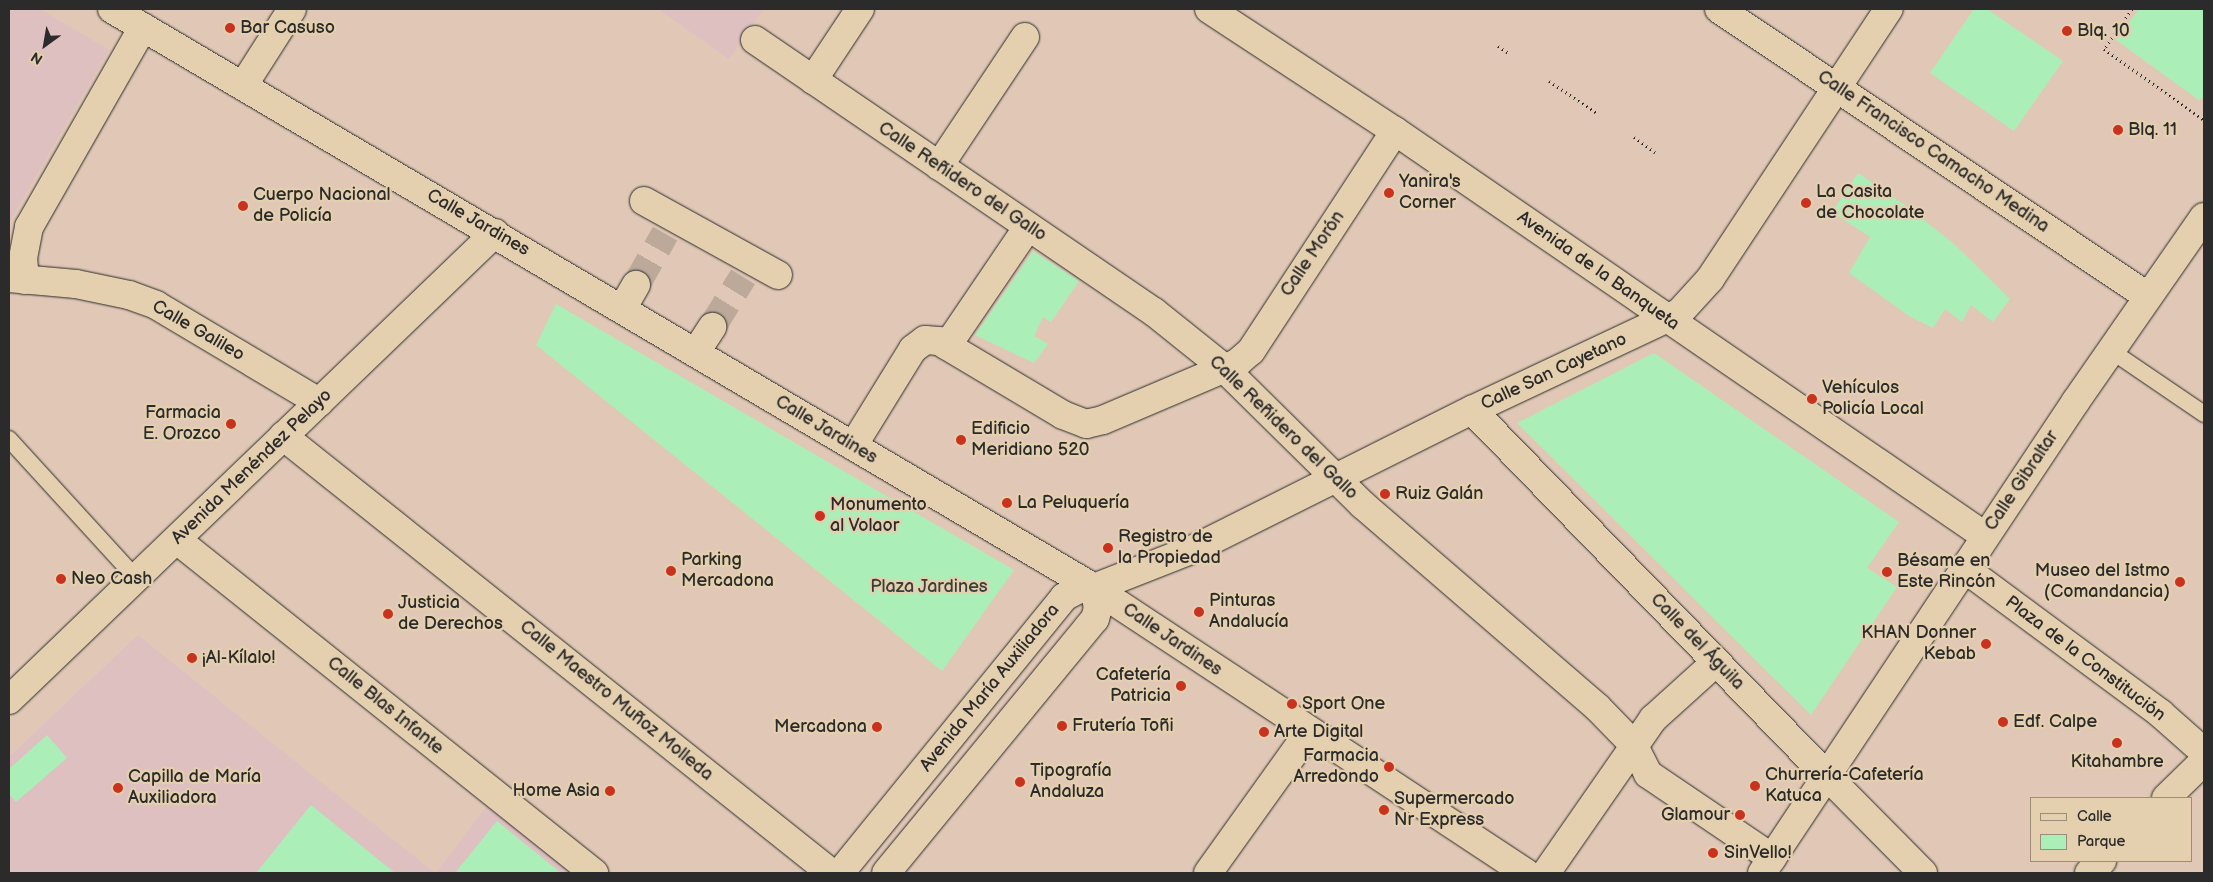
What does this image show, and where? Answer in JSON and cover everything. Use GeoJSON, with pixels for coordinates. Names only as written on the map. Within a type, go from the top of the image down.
{"type":"FeatureCollection","features":[{"type":"Feature","properties":{"kind":"street","name":"Calle Jardines"},"geometry":{"type":"LineString","coordinates":[[112,9],[495,233],[1094,588],[1309,732],[1526,873]]}},
{"type":"Feature","properties":{"kind":"street"},"geometry":{"type":"LineString","coordinates":[[243,86],[292,9]]}},
{"type":"Feature","properties":{"kind":"street"},"geometry":{"type":"LineString","coordinates":[[814,80],[860,9]]}},
{"type":"Feature","properties":{"kind":"street","name":"Avenida de la Banqueta"},"geometry":{"type":"LineString","coordinates":[[1209,9],[1395,131],[1985,536]]}},
{"type":"Feature","properties":{"kind":"street","name":"Calle Francisco Camacho Medina"},"geometry":{"type":"LineString","coordinates":[[1719,9],[2147,296]]}},
{"type":"Feature","properties":{"kind":"street","name":"Calle San Cayetano"},"geometry":{"type":"LineString","coordinates":[[1094,588],[1196,548],[1472,410],[1668,320],[1693,301],[1705,286],[1835,87],[1889,9]]}},
{"type":"Feature","properties":{"kind":"street"},"geometry":{"type":"LineString","coordinates":[[17,279],[29,227],[143,27]]}},
{"type":"Feature","properties":{"kind":"street"},"geometry":{"type":"LineString","coordinates":[[939,166],[1025,37]]}},
{"type":"Feature","properties":{"kind":"street","name":"Calle Reñidero del Gallo"},"geometry":{"type":"LineString","coordinates":[[756,40],[1154,312],[1224,368],[1363,505],[1597,707],[1633,744],[1642,765],[1658,782],[1767,866]]}},
{"type":"Feature","properties":{"kind":"street","name":"Calle Morón"},"geometry":{"type":"LineString","coordinates":[[947,346],[1062,416],[1086,424],[1238,362],[1250,351],[1395,131]]}},
{"type":"Feature","properties":{"kind":"street"},"geometry":{"type":"LineString","coordinates":[[644,201],[670,226],[748,269],[778,275]]}},
{"type":"Feature","properties":{"kind":"street","name":"Calle Gibraltar"},"geometry":{"type":"LineString","coordinates":[[1767,866],[2110,350],[2204,217]]}},
{"type":"Feature","properties":{"kind":"street"},"geometry":{"type":"LineString","coordinates":[[853,446],[913,349],[932,339],[947,346],[1028,227]]}},
{"type":"Feature","properties":{"kind":"street","name":"Avenida Menéndez Pelayo"},"geometry":{"type":"LineString","coordinates":[[9,700],[495,233]]}},
{"type":"Feature","properties":{"kind":"street","name":"Calle Galileo"},"geometry":{"type":"LineString","coordinates":[[17,279],[76,284],[129,295],[156,304],[319,402]]}},
{"type":"Feature","properties":{"kind":"street"},"geometry":{"type":"LineString","coordinates":[[622,309],[636,285]]}},
{"type":"Feature","properties":{"kind":"street"},"geometry":{"type":"LineString","coordinates":[[696,352],[712,327]]}},
{"type":"Feature","properties":{"kind":"street","name":"Calle del Águila"},"geometry":{"type":"LineString","coordinates":[[1472,410],[1923,873]]}},
{"type":"Feature","properties":{"kind":"street","name":"Calle Maestro Muñoz Molleda"},"geometry":{"type":"LineString","coordinates":[[283,436],[831,873]]}},
{"type":"Feature","properties":{"kind":"street","name":"Calle Blas Infante"},"geometry":{"type":"LineString","coordinates":[[177,540],[594,873]]}},
{"type":"Feature","properties":{"kind":"street","name":"Plaza de la Constitución"},"geometry":{"type":"LineString","coordinates":[[1964,568],[2160,714],[2204,752]]}},
{"type":"Feature","properties":{"kind":"street","name":"Avenida María Auxiliadora"},"geometry":{"type":"LineString","coordinates":[[840,873],[1064,597],[1079,589],[1094,588],[1098,608],[1095,619],[886,873]]}},
{"type":"Feature","properties":{"kind":"street"},"geometry":{"type":"LineString","coordinates":[[1546,873],[1633,744],[1653,719],[1716,662]]}},
{"type":"Feature","properties":{"kind":"street"},"geometry":{"type":"LineString","coordinates":[[1208,873],[1309,732]]}},
{"type":"Feature","properties":{"kind":"street"},"geometry":{"type":"LineString","coordinates":[[2167,797],[2204,761]]}},
{"type":"Feature","properties":{"kind":"street"},"geometry":{"type":"LineString","coordinates":[[2089,873],[2101,862]]}},
{"type":"Feature","properties":{"kind":"lane"},"geometry":{"type":"LineString","coordinates":[[2110,350],[2204,414]]}},
{"type":"Feature","properties":{"kind":"lane"},"geometry":{"type":"LineString","coordinates":[[9,438],[137,579]]}},
{"type":"Feature","properties":{"kind":"path"},"geometry":{"type":"LineString","coordinates":[[2132,9],[2104,49],[2204,120]]}},
{"type":"Feature","properties":{"kind":"path"},"geometry":{"type":"LineString","coordinates":[[1498,46],[1510,54]]}},
{"type":"Feature","properties":{"kind":"path"},"geometry":{"type":"LineString","coordinates":[[1549,81],[1597,113]]}},
{"type":"Feature","properties":{"kind":"path"},"geometry":{"type":"LineString","coordinates":[[1634,137],[1655,152]]}},
{"type":"Feature","properties":{"kind":"shaded area"},"geometry":{"type":"Polygon","coordinates":[[[9,9],[40,9],[109,50],[9,223],[9,9]]]}},
{"type":"Feature","properties":{"kind":"shaded area"},"geometry":{"type":"Polygon","coordinates":[[[658,9],[763,9],[729,59],[658,9]]]}},
{"type":"Feature","properties":{"kind":"shaded area"},"geometry":{"type":"Polygon","coordinates":[[[138,635],[435,873],[9,873],[9,757],[138,635]]]}},
{"type":"Feature","properties":{"kind":"shaded area"},"geometry":{"type":"Polygon","coordinates":[[[487,806],[573,873],[436,873],[487,806]]]}},
{"type":"Feature","properties":{"kind":"green space"},"geometry":{"type":"Polygon","coordinates":[[[1974,9],[1987,9],[2063,61],[2014,131],[1930,73],[1974,9]]]}},
{"type":"Feature","properties":{"kind":"green space"},"geometry":{"type":"Polygon","coordinates":[[[2139,9],[2204,9],[2204,95],[2200,101],[2116,40],[2139,9]]]}},
{"type":"Feature","properties":{"kind":"green space"},"geometry":{"type":"Polygon","coordinates":[[[1858,173],[1905,205],[1954,244],[2010,299],[1993,322],[1971,305],[1962,322],[1945,309],[1933,328],[1909,316],[1849,273],[1870,237],[1832,212],[1858,173]]]}},
{"type":"Feature","properties":{"kind":"green space"},"geometry":{"type":"Polygon","coordinates":[[[1033,251],[1079,281],[1051,322],[1043,317],[1034,336],[1048,344],[1034,363],[975,335],[1033,251]]]}},
{"type":"Feature","properties":{"kind":"green space","name":"Plaza Jardines"},"geometry":{"type":"Polygon","coordinates":[[[556,304],[1014,570],[942,671],[536,345],[556,304]]]}},
{"type":"Feature","properties":{"kind":"green space"},"geometry":{"type":"Polygon","coordinates":[[[1654,353],[1899,522],[1867,568],[1897,587],[1811,715],[1517,423],[1654,353]]]}},
{"type":"Feature","properties":{"kind":"green space"},"geometry":{"type":"Polygon","coordinates":[[[47,735],[67,758],[16,802],[9,794],[9,769],[47,735]]]}},
{"type":"Feature","properties":{"kind":"green space"},"geometry":{"type":"Polygon","coordinates":[[[311,805],[395,873],[256,873],[311,805]]]}},
{"type":"Feature","properties":{"kind":"green space"},"geometry":{"type":"Polygon","coordinates":[[[497,821],[561,873],[455,873],[497,821]]]}},
{"type":"Feature","properties":{"kind":"tunnel"},"geometry":{"type":"LineString","coordinates":[[636,285],[665,234]]}},
{"type":"Feature","properties":{"kind":"tunnel"},"geometry":{"type":"LineString","coordinates":[[712,327],[743,277]]}},
{"type":"Feature","properties":{"kind":"place","name":"Bar Casuso"},"geometry":{"type":"Point","coordinates":[230,28]}},
{"type":"Feature","properties":{"kind":"place","name":"Blq. 10"},"geometry":{"type":"Point","coordinates":[2067,31]}},
{"type":"Feature","properties":{"kind":"place","name":"Blq. 11"},"geometry":{"type":"Point","coordinates":[2118,130]}},
{"type":"Feature","properties":{"kind":"place","name":"Yanira's Corner"},"geometry":{"type":"Point","coordinates":[1389,193]}},
{"type":"Feature","properties":{"kind":"place","name":"La Casita de Chocolate"},"geometry":{"type":"Point","coordinates":[1806,203]}},
{"type":"Feature","properties":{"kind":"place","name":"Cuerpo Nacional de Policía"},"geometry":{"type":"Point","coordinates":[243,206]}},
{"type":"Feature","properties":{"kind":"place","name":"Vehículos Policía Local"},"geometry":{"type":"Point","coordinates":[1812,399]}},
{"type":"Feature","properties":{"kind":"place","name":"Farmacia E. Orozco"},"geometry":{"type":"Point","coordinates":[231,424]}},
{"type":"Feature","properties":{"kind":"place","name":"Edificio Meridiano 520"},"geometry":{"type":"Point","coordinates":[961,440]}},
{"type":"Feature","properties":{"kind":"place","name":"Ruiz Galán"},"geometry":{"type":"Point","coordinates":[1385,494]}},
{"type":"Feature","properties":{"kind":"place","name":"La Peluquería"},"geometry":{"type":"Point","coordinates":[1007,503]}},
{"type":"Feature","properties":{"kind":"place","name":"Monumento al Volaor"},"geometry":{"type":"Point","coordinates":[820,516]}},
{"type":"Feature","properties":{"kind":"place","name":"Registro de la Propiedad"},"geometry":{"type":"Point","coordinates":[1108,548]}},
{"type":"Feature","properties":{"kind":"place","name":"Parking Mercadona"},"geometry":{"type":"Point","coordinates":[671,571]}},
{"type":"Feature","properties":{"kind":"place","name":"Bésame en Este Rincón"},"geometry":{"type":"Point","coordinates":[1887,572]}},
{"type":"Feature","properties":{"kind":"place","name":"Neo Cash"},"geometry":{"type":"Point","coordinates":[61,579]}},
{"type":"Feature","properties":{"kind":"place","name":"Museo del Istmo (Comandancia)"},"geometry":{"type":"Point","coordinates":[2180,582]}},
{"type":"Feature","properties":{"kind":"place","name":"Pinturas Andalucía"},"geometry":{"type":"Point","coordinates":[1199,612]}},
{"type":"Feature","properties":{"kind":"place","name":"Justicia de Derechos"},"geometry":{"type":"Point","coordinates":[388,614]}},
{"type":"Feature","properties":{"kind":"place","name":"KHAN Donner Kebab"},"geometry":{"type":"Point","coordinates":[1986,644]}},
{"type":"Feature","properties":{"kind":"place","name":"¡Al-Kílalo!"},"geometry":{"type":"Point","coordinates":[192,658]}},
{"type":"Feature","properties":{"kind":"place","name":"Cafetería Patricia"},"geometry":{"type":"Point","coordinates":[1181,686]}},
{"type":"Feature","properties":{"kind":"place","name":"Sport One"},"geometry":{"type":"Point","coordinates":[1292,704]}},
{"type":"Feature","properties":{"kind":"place","name":"Edf. Calpe"},"geometry":{"type":"Point","coordinates":[2003,722]}},
{"type":"Feature","properties":{"kind":"place","name":"Frutería Toñi"},"geometry":{"type":"Point","coordinates":[1062,726]}},
{"type":"Feature","properties":{"kind":"place","name":"Mercadona"},"geometry":{"type":"Point","coordinates":[877,727]}},
{"type":"Feature","properties":{"kind":"place","name":"Arte Digital"},"geometry":{"type":"Point","coordinates":[1264,732]}},
{"type":"Feature","properties":{"kind":"place","name":"Kitahambre"},"geometry":{"type":"Point","coordinates":[2117,743]}},
{"type":"Feature","properties":{"kind":"place","name":"Farmacia Arredondo"},"geometry":{"type":"Point","coordinates":[1389,767]}},
{"type":"Feature","properties":{"kind":"place","name":"Tipografía Andaluza"},"geometry":{"type":"Point","coordinates":[1020,782]}},
{"type":"Feature","properties":{"kind":"place","name":"Churrería-Cafetería Katuca"},"geometry":{"type":"Point","coordinates":[1755,786]}},
{"type":"Feature","properties":{"kind":"place","name":"Capilla de María Auxiliadora"},"geometry":{"type":"Point","coordinates":[118,788]}},
{"type":"Feature","properties":{"kind":"place","name":"Home Asia"},"geometry":{"type":"Point","coordinates":[610,791]}},
{"type":"Feature","properties":{"kind":"place","name":"Supermercado Nr Express"},"geometry":{"type":"Point","coordinates":[1384,810]}},
{"type":"Feature","properties":{"kind":"place","name":"Glamour"},"geometry":{"type":"Point","coordinates":[1740,815]}},
{"type":"Feature","properties":{"kind":"place","name":"SinVello!"},"geometry":{"type":"Point","coordinates":[1713,853]}}]}
